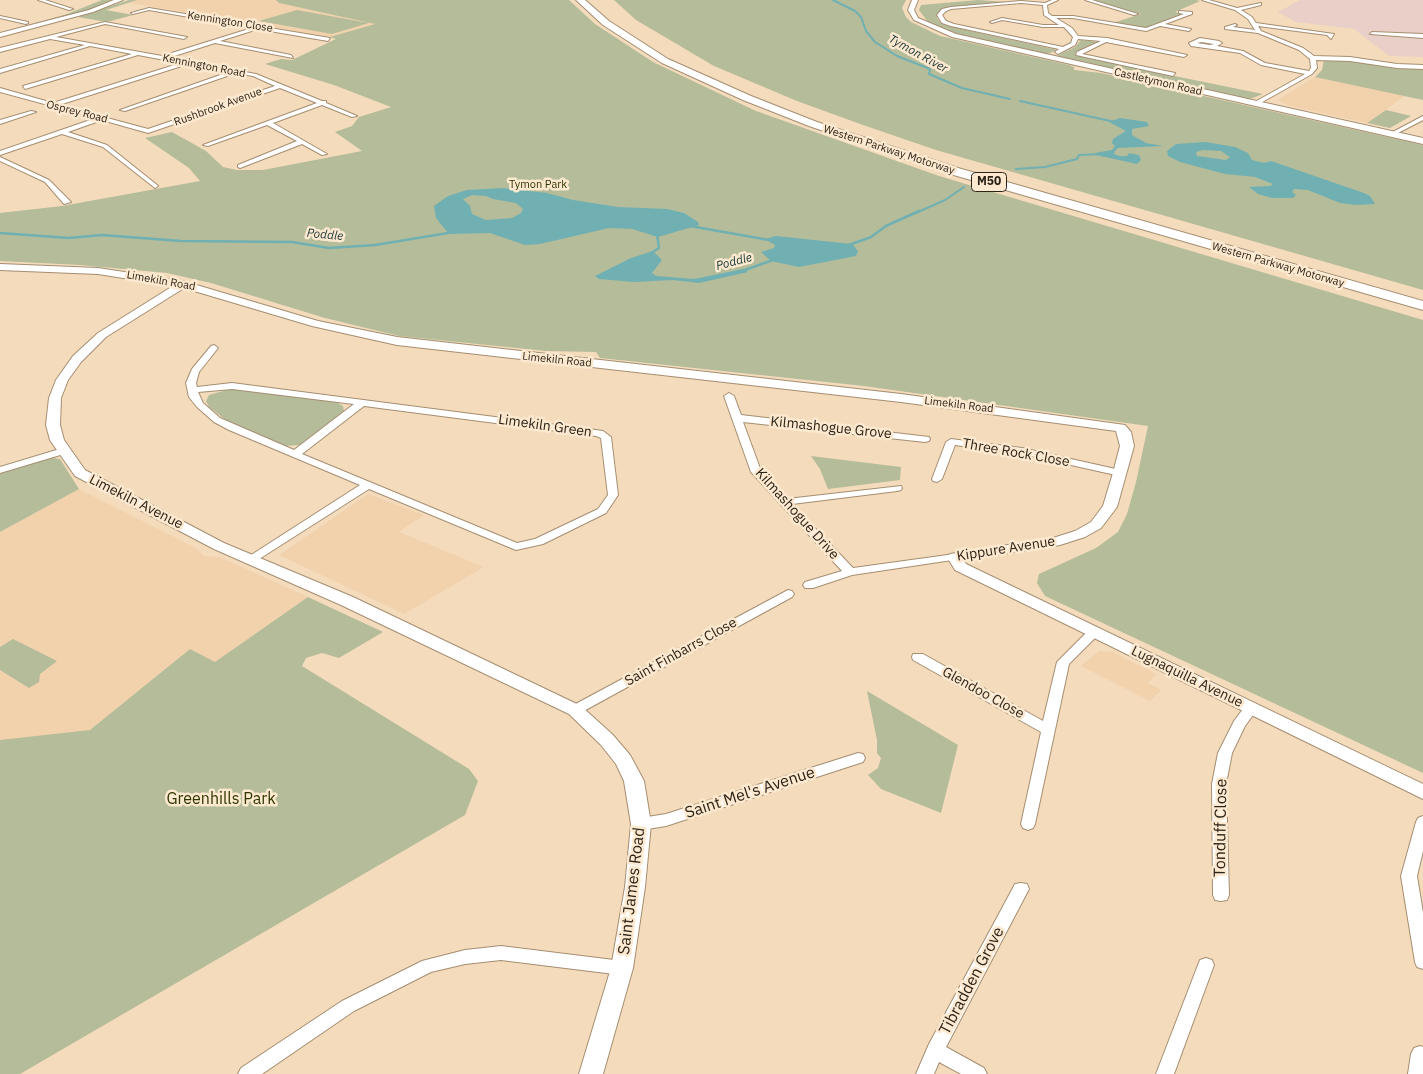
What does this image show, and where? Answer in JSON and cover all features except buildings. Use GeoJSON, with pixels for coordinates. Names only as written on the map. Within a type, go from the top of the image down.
{"type":"FeatureCollection","features":[{"type":"Feature","properties":{"kind":"highway","name":"Western Parkway Motorway"},"geometry":{"type":"LineString","coordinates":[[580,0],[606,23],[665,60],[747,98],[813,124],[954,171],[1423,306]]}},
{"type":"Feature","properties":{"kind":"highway","name":"Western Parkway Motorway"},"geometry":{"type":"LineString","coordinates":[[597,0],[618,18],[654,42],[695,64],[757,92],[857,130],[1039,187],[1423,296]]}},
{"type":"Feature","properties":{"kind":"street"},"geometry":{"type":"LineString","coordinates":[[43,1],[56,0]]}},
{"type":"Feature","properties":{"kind":"street"},"geometry":{"type":"LineString","coordinates":[[0,35],[82,14],[120,0]]}},
{"type":"Feature","properties":{"kind":"street","name":"Castletymon Road"},"geometry":{"type":"LineString","coordinates":[[915,0],[911,10],[923,24],[962,38],[1423,141]]}},
{"type":"Feature","properties":{"kind":"street"},"geometry":{"type":"LineString","coordinates":[[1003,0],[1009,3]]}},
{"type":"Feature","properties":{"kind":"street"},"geometry":{"type":"LineString","coordinates":[[1087,0],[1136,14]]}},
{"type":"Feature","properties":{"kind":"street"},"geometry":{"type":"LineString","coordinates":[[1204,0],[1237,9],[1250,18],[1259,32]]}},
{"type":"Feature","properties":{"kind":"street"},"geometry":{"type":"LineString","coordinates":[[43,1],[71,9]]}},
{"type":"Feature","properties":{"kind":"street"},"geometry":{"type":"LineString","coordinates":[[1051,1],[952,8],[939,15],[944,22],[953,25],[1065,49]]}},
{"type":"Feature","properties":{"kind":"street"},"geometry":{"type":"LineString","coordinates":[[1051,1],[1044,10],[1076,37],[1107,40],[1184,55]]}},
{"type":"Feature","properties":{"kind":"street"},"geometry":{"type":"LineString","coordinates":[[1237,9],[1259,4]]}},
{"type":"Feature","properties":{"kind":"street","name":"Kennington Close"},"geometry":{"type":"LineString","coordinates":[[132,14],[149,9],[328,39]]}},
{"type":"Feature","properties":{"kind":"street"},"geometry":{"type":"LineString","coordinates":[[1050,17],[1086,20],[1146,30],[1190,13],[1181,12]]}},
{"type":"Feature","properties":{"kind":"street"},"geometry":{"type":"LineString","coordinates":[[1,18],[26,23]]}},
{"type":"Feature","properties":{"kind":"street"},"geometry":{"type":"LineString","coordinates":[[992,22],[1002,19],[1064,26]]}},
{"type":"Feature","properties":{"kind":"street"},"geometry":{"type":"LineString","coordinates":[[1027,23],[1037,20]]}},
{"type":"Feature","properties":{"kind":"street"},"geometry":{"type":"LineString","coordinates":[[1075,24],[1086,20]]}},
{"type":"Feature","properties":{"kind":"street"},"geometry":{"type":"LineString","coordinates":[[0,50],[105,24],[184,37]]}},
{"type":"Feature","properties":{"kind":"street"},"geometry":{"type":"LineString","coordinates":[[1253,24],[1332,35],[1330,37]]}},
{"type":"Feature","properties":{"kind":"street"},"geometry":{"type":"LineString","coordinates":[[1161,25],[1189,30]]}},
{"type":"Feature","properties":{"kind":"street"},"geometry":{"type":"LineString","coordinates":[[1235,25],[1227,28],[1259,32],[1301,50],[1313,58],[1350,59],[1423,67]]}},
{"type":"Feature","properties":{"kind":"street"},"geometry":{"type":"LineString","coordinates":[[163,57],[260,27]]}},
{"type":"Feature","properties":{"kind":"street"},"geometry":{"type":"LineString","coordinates":[[1272,31],[1281,27]]}},
{"type":"Feature","properties":{"kind":"street"},"geometry":{"type":"LineString","coordinates":[[1372,33],[1423,36]]}},
{"type":"Feature","properties":{"kind":"street","name":"Kennington Road"},"geometry":{"type":"LineString","coordinates":[[48,37],[237,72],[282,85],[354,116]]}},
{"type":"Feature","properties":{"kind":"street"},"geometry":{"type":"LineString","coordinates":[[1047,57],[1073,44],[1076,37]]}},
{"type":"Feature","properties":{"kind":"street"},"geometry":{"type":"LineString","coordinates":[[1107,40],[1079,53],[1079,55],[1173,74]]}},
{"type":"Feature","properties":{"kind":"street"},"geometry":{"type":"LineString","coordinates":[[215,42],[292,57]]}},
{"type":"Feature","properties":{"kind":"street"},"geometry":{"type":"LineString","coordinates":[[0,71],[92,45]]}},
{"type":"Feature","properties":{"kind":"street"},"geometry":{"type":"LineString","coordinates":[[1213,46],[1240,52],[1263,64],[1310,73]]}},
{"type":"Feature","properties":{"kind":"street"},"geometry":{"type":"LineString","coordinates":[[1350,59],[1348,57],[1355,51]]}},
{"type":"Feature","properties":{"kind":"street"},"geometry":{"type":"LineString","coordinates":[[25,87],[139,54]]}},
{"type":"Feature","properties":{"kind":"street"},"geometry":{"type":"LineString","coordinates":[[1256,104],[1310,73],[1314,68],[1313,58]]}},
{"type":"Feature","properties":{"kind":"street"},"geometry":{"type":"LineString","coordinates":[[51,106],[188,62]]}},
{"type":"Feature","properties":{"kind":"street"},"geometry":{"type":"LineString","coordinates":[[123,110],[237,72]]}},
{"type":"Feature","properties":{"kind":"street","name":"Rushbrook Avenue"},"geometry":{"type":"LineString","coordinates":[[155,130],[282,85]]}},
{"type":"Feature","properties":{"kind":"street","name":"Osprey Road"},"geometry":{"type":"LineString","coordinates":[[0,90],[51,106],[103,118],[145,131],[155,130]]}},
{"type":"Feature","properties":{"kind":"street"},"geometry":{"type":"LineString","coordinates":[[0,95],[8,93]]}},
{"type":"Feature","properties":{"kind":"street"},"geometry":{"type":"LineString","coordinates":[[206,145],[324,102]]}},
{"type":"Feature","properties":{"kind":"street"},"geometry":{"type":"LineString","coordinates":[[0,122],[33,112]]}},
{"type":"Feature","properties":{"kind":"street"},"geometry":{"type":"LineString","coordinates":[[0,152],[103,118]]}},
{"type":"Feature","properties":{"kind":"street"},"geometry":{"type":"LineString","coordinates":[[1392,134],[1423,118]]}},
{"type":"Feature","properties":{"kind":"street"},"geometry":{"type":"LineString","coordinates":[[267,122],[324,154]]}},
{"type":"Feature","properties":{"kind":"street"},"geometry":{"type":"LineString","coordinates":[[62,132],[105,146],[155,186]]}},
{"type":"Feature","properties":{"kind":"street"},"geometry":{"type":"LineString","coordinates":[[240,166],[301,142]]}},
{"type":"Feature","properties":{"kind":"street"},"geometry":{"type":"LineString","coordinates":[[0,159],[47,181],[67,202]]}},
{"type":"Feature","properties":{"kind":"street","name":"Limekiln Road"},"geometry":{"type":"LineString","coordinates":[[0,267],[98,271],[183,284],[316,324],[397,341],[901,398],[1120,428]]}},
{"type":"Feature","properties":{"kind":"street","name":"Limekiln Avenue"},"geometry":{"type":"LineString","coordinates":[[183,284],[102,335],[68,371],[55,398],[53,413],[53,428],[63,452],[80,473],[96,483],[220,546],[392,623]]}},
{"type":"Feature","properties":{"kind":"street"},"geometry":{"type":"LineString","coordinates":[[193,390],[191,383],[195,372],[214,348]]}},
{"type":"Feature","properties":{"kind":"street","name":"Limekiln Green"},"geometry":{"type":"LineString","coordinates":[[232,386],[600,433],[606,437],[613,495],[602,511],[538,542],[516,547],[217,420],[200,405],[194,397],[193,390],[232,386]]}},
{"type":"Feature","properties":{"kind":"street","name":"Kilmashogue Drive"},"geometry":{"type":"LineString","coordinates":[[729,396],[756,472],[850,572]]}},
{"type":"Feature","properties":{"kind":"street"},"geometry":{"type":"LineString","coordinates":[[295,454],[362,403]]}},
{"type":"Feature","properties":{"kind":"street","name":"Kilmashogue Grove"},"geometry":{"type":"LineString","coordinates":[[737,418],[925,439]]}},
{"type":"Feature","properties":{"kind":"street","name":"Kippure Avenue"},"geometry":{"type":"LineString","coordinates":[[809,585],[850,572],[1055,542],[1080,534],[1096,525],[1110,507],[1127,446],[1124,432],[1120,428]]}},
{"type":"Feature","properties":{"kind":"street","name":"Three Rock Close"},"geometry":{"type":"LineString","coordinates":[[937,479],[951,442],[1022,452],[1120,472]]}},
{"type":"Feature","properties":{"kind":"street"},"geometry":{"type":"LineString","coordinates":[[0,470],[63,452]]}},
{"type":"Feature","properties":{"kind":"street"},"geometry":{"type":"LineString","coordinates":[[252,560],[368,485]]}},
{"type":"Feature","properties":{"kind":"street"},"geometry":{"type":"LineString","coordinates":[[785,502],[897,488]]}},
{"type":"Feature","properties":{"kind":"street","name":"Lugnaquilla Avenue"},"geometry":{"type":"LineString","coordinates":[[955,557],[960,567],[1423,792]]}},
{"type":"Feature","properties":{"kind":"street","name":"Saint Finbarrs Close"},"geometry":{"type":"LineString","coordinates":[[575,710],[788,594]]}},
{"type":"Feature","properties":{"kind":"street","name":"Saint James Road"},"geometry":{"type":"LineString","coordinates":[[392,623],[575,710],[606,740],[623,760],[634,781],[641,824],[635,887],[622,968],[591,1074]]}},
{"type":"Feature","properties":{"kind":"street"},"geometry":{"type":"LineString","coordinates":[[1028,824],[1063,662],[1094,632]]}},
{"type":"Feature","properties":{"kind":"street","name":"Glendoo Close"},"geometry":{"type":"LineString","coordinates":[[918,657],[1048,730]]}},
{"type":"Feature","properties":{"kind":"street","name":"Tonduff Close"},"geometry":{"type":"LineString","coordinates":[[1221,894],[1219,784],[1225,753],[1239,724],[1251,708]]}},
{"type":"Feature","properties":{"kind":"street","name":"Saint Mel's Avenue"},"geometry":{"type":"LineString","coordinates":[[641,824],[674,817],[858,758]]}},
{"type":"Feature","properties":{"kind":"street"},"geometry":{"type":"LineString","coordinates":[[1423,822],[1409,876],[1423,962]]}},
{"type":"Feature","properties":{"kind":"street","name":"Tibradden Grove"},"geometry":{"type":"LineString","coordinates":[[925,1074],[935,1050],[1021,889]]}},
{"type":"Feature","properties":{"kind":"street"},"geometry":{"type":"LineString","coordinates":[[247,1074],[348,1006],[428,966],[466,957],[501,953],[622,968]]}},
{"type":"Feature","properties":{"kind":"street"},"geometry":{"type":"LineString","coordinates":[[1165,1074],[1206,965]]}},
{"type":"Feature","properties":{"kind":"street"},"geometry":{"type":"LineString","coordinates":[[935,1050],[978,1074]]}},
{"type":"Feature","properties":{"kind":"street"},"geometry":{"type":"LineString","coordinates":[[1416,1074],[1420,1054]]}},
{"type":"Feature","properties":{"kind":"shaded area"},"geometry":{"type":"Polygon","coordinates":[[[137,0],[276,0],[279,3],[377,24],[330,37],[130,3],[137,0]]]}},
{"type":"Feature","properties":{"kind":"shaded area"},"geometry":{"type":"Polygon","coordinates":[[[1300,0],[1423,0],[1423,57],[1389,56],[1354,29],[1296,22],[1278,12],[1300,0]]]}},
{"type":"Feature","properties":{"kind":"shaded area"},"geometry":{"type":"Polygon","coordinates":[[[1315,77],[1405,96],[1367,123],[1290,106],[1277,100],[1315,77]]]}},
{"type":"Feature","properties":{"kind":"shaded area"},"geometry":{"type":"Polygon","coordinates":[[[79,489],[196,548],[204,556],[220,557],[308,597],[215,662],[190,649],[90,730],[2,741],[0,739],[0,532],[79,489]]]}},
{"type":"Feature","properties":{"kind":"shaded area"},"geometry":{"type":"Polygon","coordinates":[[[368,494],[424,515],[399,532],[484,567],[404,614],[279,555],[368,494]]]}},
{"type":"Feature","properties":{"kind":"shaded area"},"geometry":{"type":"Polygon","coordinates":[[[1099,651],[1113,652],[1156,674],[1148,683],[1161,690],[1150,701],[1081,666],[1099,651]]]}},
{"type":"Feature","properties":{"kind":"green space"},"geometry":{"type":"Polygon","coordinates":[[[102,0],[115,0],[78,14],[0,33],[67,14],[102,0]]]}},
{"type":"Feature","properties":{"kind":"green space"},"geometry":{"type":"Polygon","coordinates":[[[129,0],[137,0],[106,10],[133,15],[107,22],[78,17],[129,0]]]}},
{"type":"Feature","properties":{"kind":"green space","name":"Tymon Park"},"geometry":{"type":"Polygon","coordinates":[[[276,0],[569,0],[595,24],[653,62],[756,111],[939,176],[1423,320],[1423,773],[1045,596],[1037,583],[1039,574],[1096,548],[1118,532],[1127,514],[1148,426],[864,386],[600,358],[596,352],[546,351],[399,336],[325,318],[211,283],[167,273],[80,265],[0,261],[0,213],[62,206],[200,181],[189,168],[145,138],[172,132],[206,151],[223,167],[237,170],[263,170],[362,151],[335,132],[352,126],[359,117],[391,107],[334,85],[265,64],[281,59],[292,60],[336,39],[330,37],[375,24],[279,3],[276,0]]]}},
{"type":"Feature","properties":{"kind":"green space"},"geometry":{"type":"Polygon","coordinates":[[[614,0],[906,0],[902,8],[906,17],[911,22],[940,36],[1069,65],[1074,67],[1074,70],[1101,73],[1423,145],[1423,290],[936,150],[863,125],[797,101],[714,66],[636,20],[614,0]]]}},
{"type":"Feature","properties":{"kind":"green space"},"geometry":{"type":"Polygon","coordinates":[[[978,0],[1006,2],[946,7],[948,8],[937,14],[937,18],[940,22],[961,29],[1058,50],[1047,54],[950,33],[928,22],[919,10],[921,5],[978,0]]]}},
{"type":"Feature","properties":{"kind":"green space"},"geometry":{"type":"Polygon","coordinates":[[[1093,0],[1200,1],[1175,12],[1181,14],[1176,17],[1144,29],[1113,23],[1141,14],[1093,0]]]}},
{"type":"Feature","properties":{"kind":"green space"},"geometry":{"type":"Polygon","coordinates":[[[297,10],[369,23],[332,34],[259,21],[297,10]]]}},
{"type":"Feature","properties":{"kind":"green space"},"geometry":{"type":"Polygon","coordinates":[[[1081,40],[1099,42],[1075,53],[1081,57],[1263,94],[1250,99],[1057,56],[1075,47],[1081,40]]]}},
{"type":"Feature","properties":{"kind":"green space"},"geometry":{"type":"Polygon","coordinates":[[[1324,59],[1423,68],[1423,100],[1315,77],[1322,70],[1324,59]]]}},
{"type":"Feature","properties":{"kind":"green space"},"geometry":{"type":"Polygon","coordinates":[[[1386,110],[1411,116],[1390,128],[1367,123],[1386,110]]]}},
{"type":"Feature","properties":{"kind":"green space"},"geometry":{"type":"Polygon","coordinates":[[[230,389],[336,402],[343,406],[344,411],[300,445],[284,446],[227,421],[209,407],[206,401],[209,395],[230,389]]]}},
{"type":"Feature","properties":{"kind":"green space"},"geometry":{"type":"Polygon","coordinates":[[[811,456],[901,467],[900,480],[828,489],[820,469],[811,456]]]}},
{"type":"Feature","properties":{"kind":"green space"},"geometry":{"type":"Polygon","coordinates":[[[52,458],[60,459],[79,489],[0,532],[0,473],[52,458]]]}},
{"type":"Feature","properties":{"kind":"green space","name":"Greenhills Park"},"geometry":{"type":"Polygon","coordinates":[[[308,597],[383,632],[339,658],[322,653],[306,658],[302,666],[469,769],[478,781],[465,815],[20,1074],[0,1074],[0,740],[90,730],[190,649],[215,662],[308,597]]]}},
{"type":"Feature","properties":{"kind":"green space"},"geometry":{"type":"Polygon","coordinates":[[[13,639],[57,661],[40,674],[39,682],[29,688],[0,670],[0,647],[13,639]]]}},
{"type":"Feature","properties":{"kind":"green space"},"geometry":{"type":"Polygon","coordinates":[[[867,691],[958,745],[941,813],[881,789],[868,775],[878,768],[881,758],[877,753],[877,740],[867,691]]]}},
{"type":"Feature","properties":{"kind":"water"},"geometry":{"type":"Polygon","coordinates":[[[1120,118],[1147,122],[1149,126],[1132,129],[1132,135],[1146,143],[1163,146],[1118,148],[1115,151],[1114,154],[1119,156],[1127,156],[1129,153],[1139,155],[1141,160],[1137,164],[1096,155],[1095,153],[1112,150],[1115,146],[1112,143],[1113,139],[1126,131],[1109,122],[1120,118]]]}},
{"type":"Feature","properties":{"kind":"water"},"geometry":{"type":"Polygon","coordinates":[[[1206,142],[1235,147],[1248,153],[1252,160],[1264,163],[1271,161],[1364,193],[1370,196],[1375,204],[1356,205],[1340,203],[1308,190],[1294,189],[1292,192],[1296,195],[1293,198],[1272,198],[1258,194],[1249,187],[1270,186],[1273,184],[1255,177],[1225,174],[1180,162],[1168,156],[1167,151],[1176,144],[1206,142]],[[1203,150],[1196,152],[1197,156],[1226,160],[1230,157],[1221,151],[1203,150]]]}},
{"type":"Feature","properties":{"kind":"water"},"geometry":{"type":"Polygon","coordinates":[[[502,188],[547,193],[573,200],[618,207],[667,209],[684,213],[698,222],[699,225],[658,237],[632,229],[609,228],[540,244],[525,245],[490,233],[449,234],[436,218],[434,206],[448,196],[467,190],[502,188]],[[472,195],[463,199],[470,206],[472,214],[486,220],[512,218],[521,213],[523,209],[516,203],[486,196],[472,195]]]}},
{"type":"Feature","properties":{"kind":"water"},"geometry":{"type":"Polygon","coordinates":[[[776,236],[852,244],[858,251],[856,256],[799,267],[771,261],[761,252],[774,248],[775,245],[765,239],[776,236]]]}},
{"type":"Feature","properties":{"kind":"water"},"geometry":{"type":"Polygon","coordinates":[[[653,251],[662,260],[652,273],[656,276],[694,279],[743,269],[748,272],[699,283],[673,280],[634,282],[599,279],[595,276],[631,258],[653,251]]]}},
{"type":"Feature","properties":{"kind":"waterway","name":"Tymon River"},"geometry":{"type":"LineString","coordinates":[[833,0],[855,11],[861,17],[866,31],[875,42],[897,56],[930,69],[929,74],[962,88],[1010,99]]}},
{"type":"Feature","properties":{"kind":"waterway","name":"Tymon River"},"geometry":{"type":"LineString","coordinates":[[1020,101],[1115,122]]}},
{"type":"Feature","properties":{"kind":"waterway","name":"Poddle"},"geometry":{"type":"LineString","coordinates":[[1016,169],[1045,167],[1077,159],[1079,155],[1102,154]]}},
{"type":"Feature","properties":{"kind":"waterway","name":"Poddle"},"geometry":{"type":"LineString","coordinates":[[916,213],[945,200],[964,187]]}},
{"type":"Feature","properties":{"kind":"waterway","name":"Poddle"},"geometry":{"type":"LineString","coordinates":[[849,245],[871,237],[886,226],[919,211]]}},
{"type":"Feature","properties":{"kind":"waterway","name":"Poddle"},"geometry":{"type":"LineString","coordinates":[[690,226],[769,240]]}},
{"type":"Feature","properties":{"kind":"waterway","name":"Poddle"},"geometry":{"type":"LineString","coordinates":[[0,233],[69,238],[102,235],[181,241],[292,242],[329,248],[375,245],[454,232]]}},
{"type":"Feature","properties":{"kind":"waterway","name":"Poddle"},"geometry":{"type":"LineString","coordinates":[[651,253],[659,248],[657,234]]}},
{"type":"Feature","properties":{"kind":"waterway","name":"Poddle"},"geometry":{"type":"LineString","coordinates":[[742,271],[773,260]]}}]}
